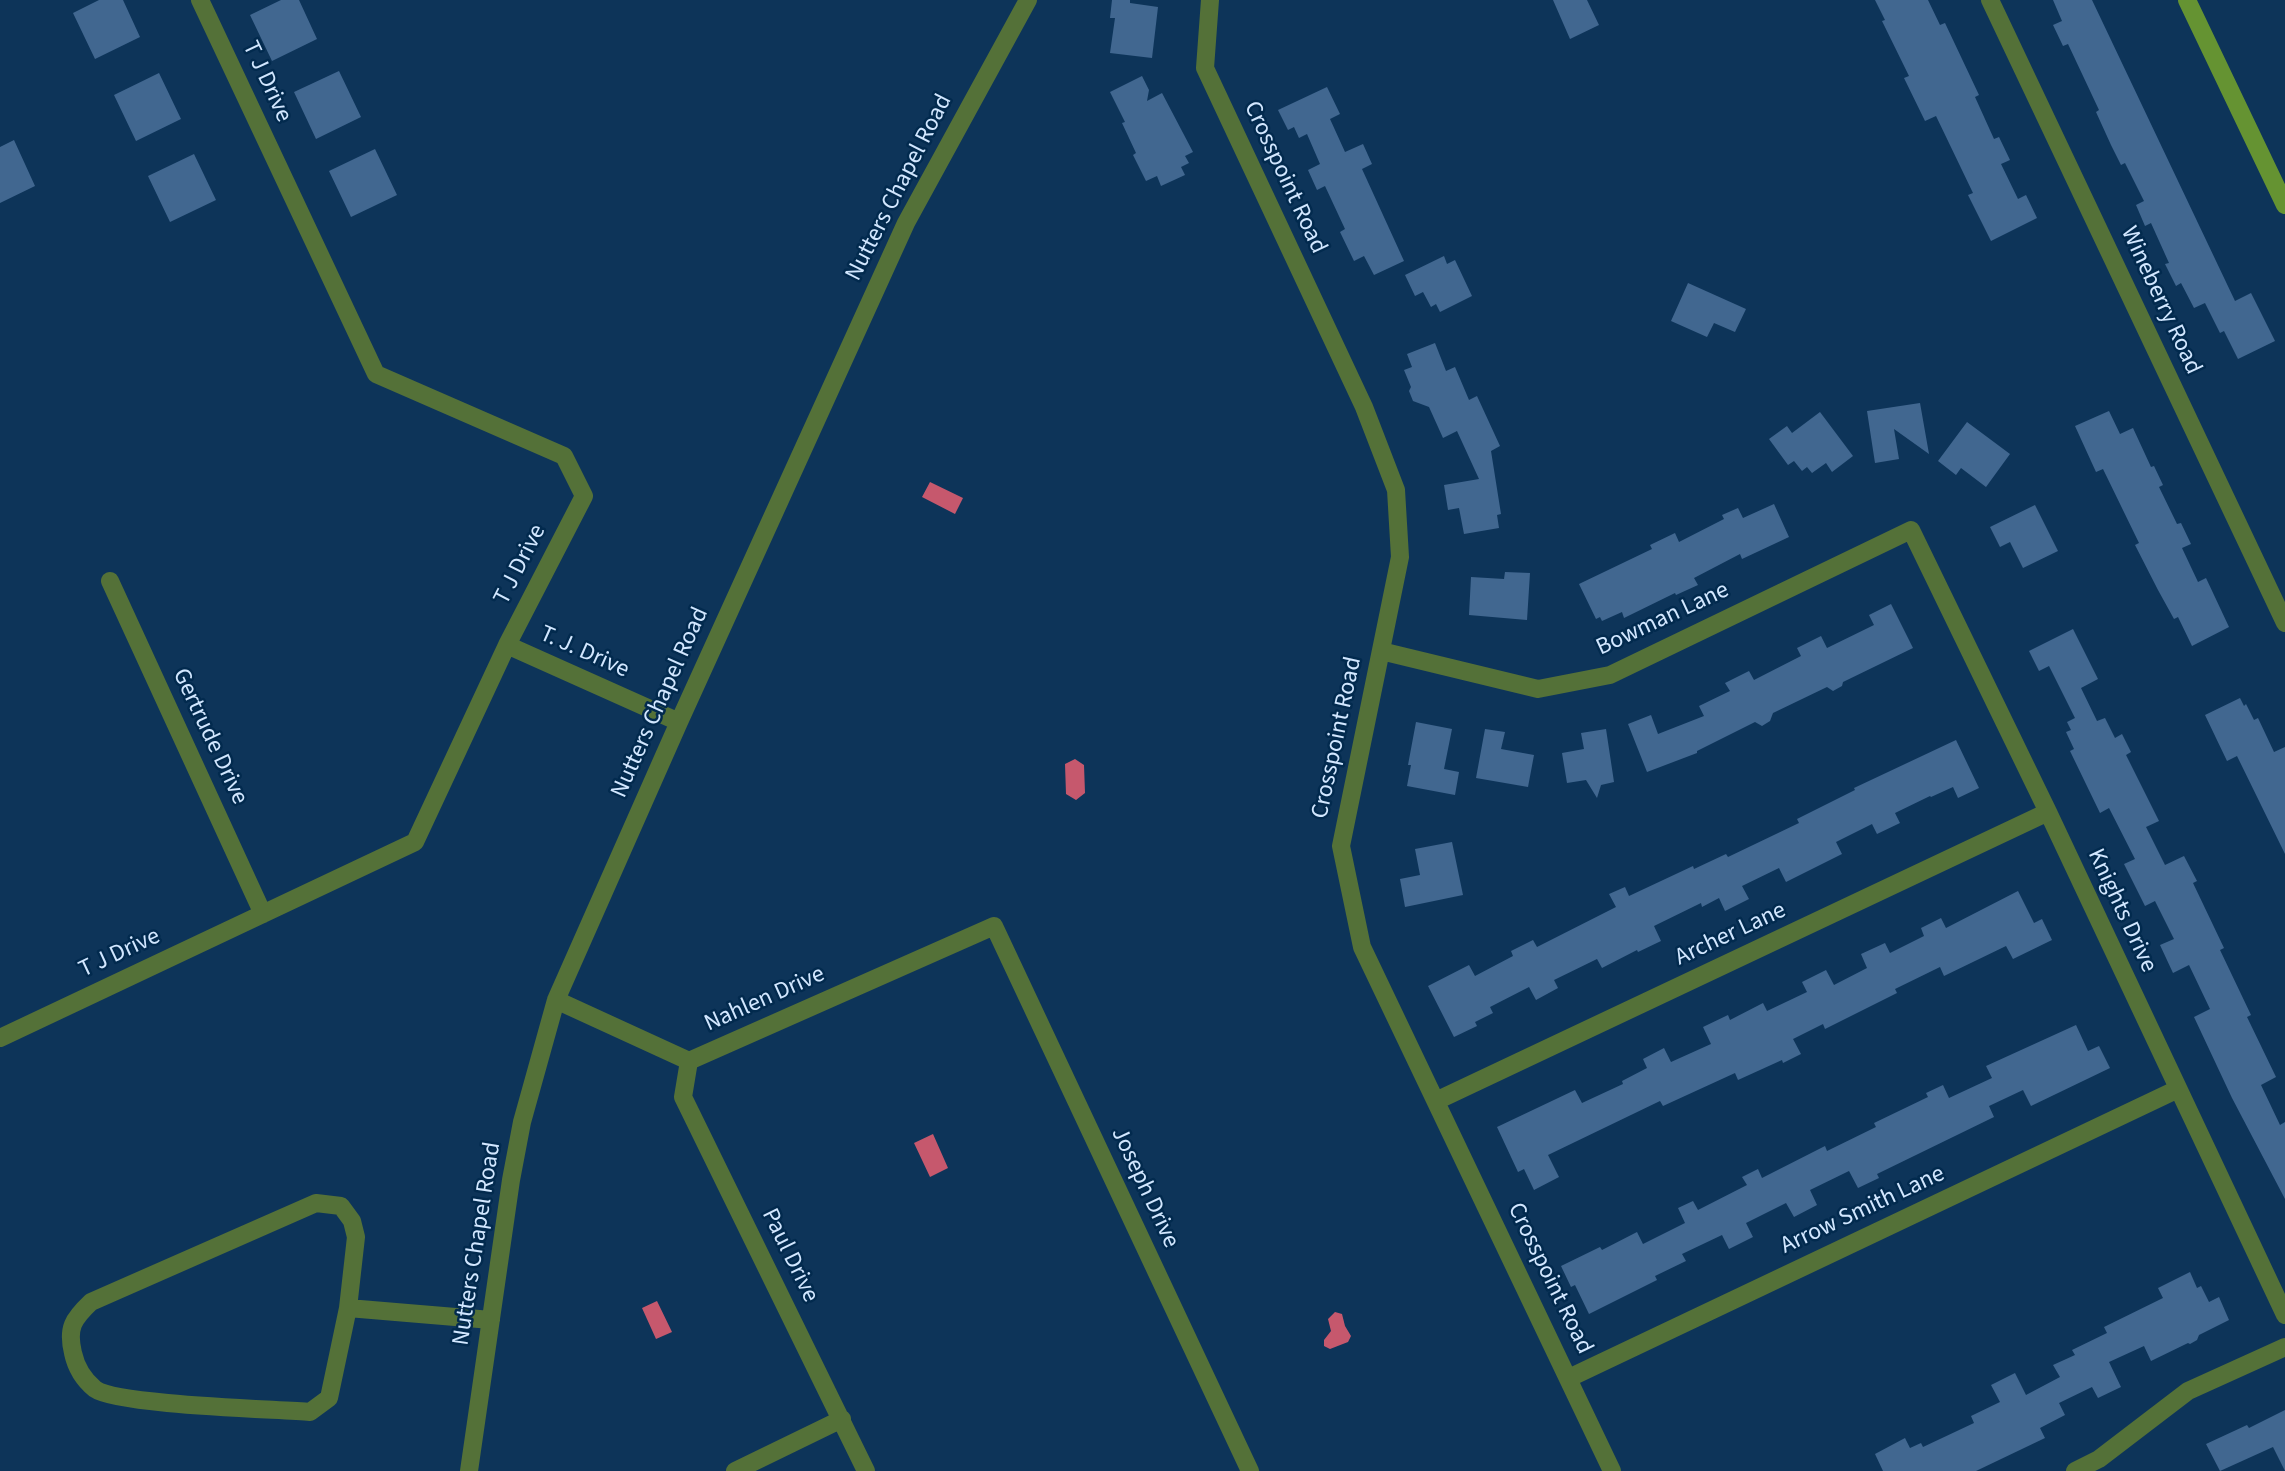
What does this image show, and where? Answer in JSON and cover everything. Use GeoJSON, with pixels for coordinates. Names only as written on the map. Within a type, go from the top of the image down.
{"type":"FeatureCollection","features":[{"type":"Feature","properties":{"kind":"street","name":"T J Drive"},"geometry":{"type":"LineString","coordinates":[[0,1038],[415,842],[507,645],[584,496],[564,456],[376,374],[200,0]]}},
{"type":"Feature","properties":{"kind":"street","name":"Nutters Chapel Road"},"geometry":{"type":"LineString","coordinates":[[469,1471],[511,1180],[522,1122],[556,1000],[678,722],[906,223],[1028,0]]}},
{"type":"Feature","properties":{"kind":"street","name":"Crosspoint Road"},"geometry":{"type":"LineString","coordinates":[[1210,0],[1205,68],[1364,407],[1396,491],[1400,556],[1341,846],[1362,947],[1612,1471]]}},
{"type":"Feature","properties":{"kind":"street","name":"Wineberry Road"},"geometry":{"type":"LineString","coordinates":[[1990,0],[2285,623]]}},
{"type":"Feature","properties":{"kind":"street"},"geometry":{"type":"LineString","coordinates":[[2188,0],[2285,205]]}},
{"type":"Feature","properties":{"kind":"street","name":"Bowman Lane"},"geometry":{"type":"LineString","coordinates":[[1381,651],[1538,689],[1610,675],[1911,530]]}},
{"type":"Feature","properties":{"kind":"street","name":"Knights Drive"},"geometry":{"type":"LineString","coordinates":[[1911,530],[2048,812],[2285,1315]]}},
{"type":"Feature","properties":{"kind":"street","name":"Gertrude Drive"},"geometry":{"type":"LineString","coordinates":[[110,581],[262,914]]}},
{"type":"Feature","properties":{"kind":"street","name":"T. J. Drive"},"geometry":{"type":"LineString","coordinates":[[507,645],[678,722]]}},
{"type":"Feature","properties":{"kind":"street","name":"Archer Lane"},"geometry":{"type":"LineString","coordinates":[[1436,1101],[2048,812]]}},
{"type":"Feature","properties":{"kind":"street","name":"Nahlen Drive"},"geometry":{"type":"LineString","coordinates":[[556,1000],[689,1061],[994,926]]}},
{"type":"Feature","properties":{"kind":"street","name":"Joseph Drive"},"geometry":{"type":"LineString","coordinates":[[994,926],[1250,1471]]}},
{"type":"Feature","properties":{"kind":"street","name":"Paul Drive"},"geometry":{"type":"LineString","coordinates":[[689,1061],[682,1097],[866,1471]]}},
{"type":"Feature","properties":{"kind":"street","name":"Arrow Smith Lane"},"geometry":{"type":"LineString","coordinates":[[1569,1378],[2178,1088]]}},
{"type":"Feature","properties":{"kind":"street"},"geometry":{"type":"LineString","coordinates":[[316,1203],[341,1206],[352,1221],[356,1237],[348,1308],[329,1398],[310,1412],[133,1399],[97,1390],[76,1367],[69,1339],[75,1316],[91,1302],[316,1203]]}},
{"type":"Feature","properties":{"kind":"street"},"geometry":{"type":"LineString","coordinates":[[348,1308],[491,1320]]}},
{"type":"Feature","properties":{"kind":"street"},"geometry":{"type":"LineString","coordinates":[[2075,1471],[2099,1459],[2188,1391],[2285,1347]]}},
{"type":"Feature","properties":{"kind":"street"},"geometry":{"type":"LineString","coordinates":[[735,1471],[842,1419]]}},
{"type":"Feature","properties":{"kind":"shaded area"},"geometry":{"type":"Polygon","coordinates":[[[930,482],[963,498],[955,514],[922,497],[930,482]]]}},
{"type":"Feature","properties":{"kind":"shaded area"},"geometry":{"type":"Polygon","coordinates":[[[1075,759],[1084,765],[1085,793],[1076,800],[1066,794],[1065,764],[1075,759]]]}},
{"type":"Feature","properties":{"kind":"shaded area"},"geometry":{"type":"Polygon","coordinates":[[[933,1134],[948,1168],[930,1177],[914,1143],[933,1134]]]}},
{"type":"Feature","properties":{"kind":"shaded area"},"geometry":{"type":"Polygon","coordinates":[[[657,1301],[672,1332],[656,1339],[642,1308],[657,1301]]]}},
{"type":"Feature","properties":{"kind":"shaded area"},"geometry":{"type":"Polygon","coordinates":[[[1335,1312],[1342,1314],[1351,1336],[1348,1342],[1330,1349],[1324,1346],[1324,1340],[1331,1331],[1328,1319],[1335,1312]]]}},
{"type":"Feature","properties":{"kind":"building"},"geometry":{"type":"Polygon","coordinates":[[[99,0],[123,0],[140,37],[95,59],[73,13],[99,0]]]}},
{"type":"Feature","properties":{"kind":"building"},"geometry":{"type":"Polygon","coordinates":[[[281,0],[299,0],[317,39],[272,61],[250,15],[281,0]]]}},
{"type":"Feature","properties":{"kind":"building"},"geometry":{"type":"Polygon","coordinates":[[[1112,0],[1130,0],[1130,3],[1158,7],[1152,58],[1110,53],[1115,18],[1110,18],[1112,0]]]}},
{"type":"Feature","properties":{"kind":"building"},"geometry":{"type":"Polygon","coordinates":[[[1553,0],[1587,0],[1599,25],[1570,39],[1553,0]]]}},
{"type":"Feature","properties":{"kind":"building"},"geometry":{"type":"Polygon","coordinates":[[[1875,0],[1928,0],[1940,25],[1945,23],[1979,95],[1975,97],[1994,139],[1999,137],[2010,160],[2001,164],[2018,199],[2026,195],[2037,218],[1991,241],[1968,195],[1973,193],[1936,116],[1925,121],[1904,78],[1909,76],[1882,21],[1885,20],[1875,0]]]}},
{"type":"Feature","properties":{"kind":"building"},"geometry":{"type":"Polygon","coordinates":[[[2053,0],[2092,0],[2235,301],[2251,293],[2275,341],[2238,359],[2224,331],[2220,333],[2205,303],[2194,308],[2181,283],[2176,286],[2165,264],[2169,263],[2151,223],[2145,226],[2136,205],[2144,201],[2125,163],[2121,165],[2111,145],[2096,112],[2099,110],[2068,44],[2063,46],[2053,25],[2062,21],[2053,0]]]}},
{"type":"Feature","properties":{"kind":"building"},"geometry":{"type":"Polygon","coordinates":[[[339,71],[361,117],[316,139],[294,92],[339,71]]]}},
{"type":"Feature","properties":{"kind":"building"},"geometry":{"type":"Polygon","coordinates":[[[159,73],[181,119],[136,141],[114,95],[159,73]]]}},
{"type":"Feature","properties":{"kind":"building"},"geometry":{"type":"Polygon","coordinates":[[[1142,76],[1149,90],[1147,101],[1162,93],[1193,152],[1185,156],[1189,163],[1181,167],[1185,175],[1161,186],[1157,176],[1146,181],[1133,155],[1136,153],[1122,123],[1125,122],[1110,92],[1142,76]]]}},
{"type":"Feature","properties":{"kind":"building"},"geometry":{"type":"Polygon","coordinates":[[[1327,87],[1340,114],[1330,119],[1345,152],[1363,144],[1372,164],[1362,169],[1404,261],[1374,275],[1364,256],[1354,261],[1340,232],[1345,229],[1325,186],[1317,190],[1308,170],[1320,164],[1307,134],[1299,138],[1294,127],[1288,130],[1278,110],[1327,87]]]}},
{"type":"Feature","properties":{"kind":"building"},"geometry":{"type":"Polygon","coordinates":[[[14,140],[35,186],[0,203],[0,147],[14,140]]]}},
{"type":"Feature","properties":{"kind":"building"},"geometry":{"type":"Polygon","coordinates":[[[375,149],[397,195],[351,217],[329,171],[375,149]]]}},
{"type":"Feature","properties":{"kind":"building"},"geometry":{"type":"Polygon","coordinates":[[[194,154],[216,200],[170,222],[148,176],[194,154]]]}},
{"type":"Feature","properties":{"kind":"building"},"geometry":{"type":"Polygon","coordinates":[[[1444,256],[1447,264],[1455,260],[1472,296],[1440,312],[1436,304],[1431,307],[1423,292],[1415,296],[1405,275],[1444,256]]]}},
{"type":"Feature","properties":{"kind":"building"},"geometry":{"type":"Polygon","coordinates":[[[1688,283],[1746,309],[1735,332],[1714,323],[1707,337],[1671,321],[1688,283]]]}},
{"type":"Feature","properties":{"kind":"building"},"geometry":{"type":"Polygon","coordinates":[[[1435,343],[1446,371],[1455,367],[1469,400],[1477,396],[1500,446],[1491,451],[1501,514],[1497,515],[1499,528],[1464,534],[1459,508],[1448,510],[1444,485],[1479,479],[1457,431],[1443,438],[1429,407],[1413,401],[1409,391],[1411,387],[1404,370],[1412,367],[1407,354],[1435,343]]]}},
{"type":"Feature","properties":{"kind":"building"},"geometry":{"type":"Polygon","coordinates":[[[1920,403],[1929,454],[1894,429],[1899,459],[1875,463],[1867,411],[1920,403]]]}},
{"type":"Feature","properties":{"kind":"building"},"geometry":{"type":"Polygon","coordinates":[[[2109,411],[2120,434],[2133,428],[2151,467],[2154,466],[2163,485],[2159,487],[2177,524],[2181,523],[2191,544],[2182,548],[2198,582],[2206,578],[2229,627],[2192,646],[2178,617],[2174,619],[2135,545],[2139,543],[2103,469],[2096,472],[2075,426],[2109,411]]]}},
{"type":"Feature","properties":{"kind":"building"},"geometry":{"type":"Polygon","coordinates":[[[1820,412],[1853,456],[1832,472],[1826,463],[1812,473],[1807,467],[1802,471],[1794,461],[1788,465],[1769,439],[1787,426],[1792,433],[1820,412]]]}},
{"type":"Feature","properties":{"kind":"building"},"geometry":{"type":"Polygon","coordinates":[[[1967,422],[2010,454],[1986,487],[1961,468],[1956,475],[1938,461],[1967,422]]]}},
{"type":"Feature","properties":{"kind":"building"},"geometry":{"type":"Polygon","coordinates":[[[1774,504],[1789,537],[1742,559],[1740,554],[1694,578],[1698,585],[1624,618],[1622,612],[1602,621],[1600,617],[1596,619],[1579,584],[1652,549],[1650,545],[1675,533],[1679,542],[1724,519],[1722,515],[1738,508],[1743,518],[1774,504]]]}},
{"type":"Feature","properties":{"kind":"building"},"geometry":{"type":"Polygon","coordinates":[[[2035,505],[2058,551],[2023,568],[2010,542],[2000,547],[1990,527],[2035,505]]]}},
{"type":"Feature","properties":{"kind":"building"},"geometry":{"type":"Polygon","coordinates":[[[1505,572],[1530,573],[1527,620],[1469,615],[1471,577],[1504,579],[1505,572]]]}},
{"type":"Feature","properties":{"kind":"building"},"geometry":{"type":"Polygon","coordinates":[[[1891,604],[1913,648],[1843,682],[1842,686],[1833,691],[1827,687],[1773,713],[1770,721],[1762,726],[1755,722],[1697,753],[1647,772],[1628,724],[1651,715],[1658,734],[1704,716],[1699,706],[1730,691],[1725,683],[1749,671],[1754,680],[1801,656],[1797,648],[1821,636],[1827,648],[1874,625],[1869,615],[1891,604]]]}},
{"type":"Feature","properties":{"kind":"building"},"geometry":{"type":"Polygon","coordinates":[[[2073,629],[2098,679],[2081,688],[2097,721],[2105,718],[2115,738],[2122,734],[2131,752],[2126,755],[2159,821],[2146,827],[2165,865],[2184,856],[2197,881],[2193,883],[2224,948],[2220,950],[2251,1015],[2247,1017],[2276,1077],[2261,1085],[2280,1125],[2285,1122],[2285,1199],[2232,1098],[2194,1017],[2210,1009],[2189,965],[2173,973],[2160,945],[2174,939],[2155,901],[2145,906],[2124,864],[2135,859],[2109,808],[2100,813],[2070,751],[2074,749],[2066,732],[2071,730],[2067,722],[2075,718],[2049,666],[2039,671],[2029,651],[2073,629]]]}},
{"type":"Feature","properties":{"kind":"building"},"geometry":{"type":"Polygon","coordinates":[[[2240,698],[2254,720],[2258,718],[2274,752],[2285,747],[2285,854],[2237,756],[2227,761],[2205,715],[2240,698]]]}},
{"type":"Feature","properties":{"kind":"building"},"geometry":{"type":"Polygon","coordinates":[[[1416,722],[1452,729],[1444,769],[1459,772],[1455,795],[1407,786],[1416,722]]]}},
{"type":"Feature","properties":{"kind":"building"},"geometry":{"type":"Polygon","coordinates":[[[1485,729],[1505,732],[1501,749],[1534,755],[1528,787],[1476,778],[1485,729]]]}},
{"type":"Feature","properties":{"kind":"building"},"geometry":{"type":"Polygon","coordinates":[[[1606,729],[1614,782],[1601,785],[1597,798],[1586,780],[1567,783],[1562,753],[1584,749],[1581,733],[1606,729]]]}},
{"type":"Feature","properties":{"kind":"building"},"geometry":{"type":"Polygon","coordinates":[[[1956,740],[1979,788],[1958,798],[1953,787],[1930,796],[1895,813],[1900,823],[1877,834],[1872,824],[1836,842],[1842,854],[1786,882],[1779,868],[1742,886],[1749,899],[1725,911],[1719,898],[1702,907],[1701,903],[1654,926],[1661,941],[1602,968],[1597,959],[1554,980],[1558,988],[1536,1000],[1529,987],[1490,1007],[1493,1013],[1475,1022],[1477,1026],[1454,1037],[1428,986],[1469,965],[1475,976],[1513,956],[1511,951],[1533,940],[1537,947],[1616,907],[1609,894],[1625,887],[1629,896],[1693,866],[1694,869],[1726,854],[1728,857],[1799,823],[1797,819],[1855,790],[1854,788],[1956,740]]]}},
{"type":"Feature","properties":{"kind":"building"},"geometry":{"type":"Polygon","coordinates":[[[1452,842],[1463,895],[1405,907],[1400,879],[1420,875],[1415,849],[1452,842]]]}},
{"type":"Feature","properties":{"kind":"building"},"geometry":{"type":"Polygon","coordinates":[[[2018,891],[2034,923],[2042,919],[2052,940],[2013,959],[2006,946],[1944,976],[1940,967],[1895,989],[1897,993],[1825,1029],[1823,1024],[1793,1039],[1801,1054],[1783,1063],[1782,1060],[1738,1080],[1735,1073],[1663,1106],[1660,1101],[1548,1155],[1559,1177],[1534,1190],[1524,1169],[1518,1172],[1497,1127],[1575,1090],[1582,1103],[1623,1084],[1622,1081],[1647,1068],[1643,1059],[1664,1048],[1671,1062],[1711,1044],[1703,1027],[1728,1015],[1730,1020],[1763,1003],[1767,1011],[1807,992],[1802,982],[1826,970],[1834,985],[1867,968],[1861,954],[1885,943],[1890,953],[1924,936],[1921,928],[1941,918],[1946,928],[2018,891]]]}},
{"type":"Feature","properties":{"kind":"building"},"geometry":{"type":"Polygon","coordinates":[[[2076,1025],[2088,1051],[2099,1046],[2110,1068],[2031,1106],[2023,1090],[1989,1106],[1994,1117],[1877,1174],[1879,1178],[1858,1188],[1849,1171],[1810,1190],[1817,1205],[1794,1217],[1786,1203],[1746,1223],[1753,1237],[1729,1249],[1722,1235],[1682,1254],[1686,1261],[1655,1276],[1657,1280],[1589,1314],[1575,1285],[1571,1287],[1561,1266],[1600,1247],[1602,1250],[1637,1232],[1643,1244],[1685,1223],[1678,1208],[1693,1201],[1698,1210],[1747,1185],[1742,1177],[1758,1169],[1762,1178],[1825,1146],[1827,1151],[1876,1127],[1874,1123],[1928,1097],[1926,1093],[1943,1085],[1949,1098],[1992,1078],[1986,1066],[2076,1025]]]}},
{"type":"Feature","properties":{"kind":"building"},"geometry":{"type":"Polygon","coordinates":[[[2190,1272],[2197,1288],[2201,1286],[2209,1302],[2219,1297],[2229,1320],[2199,1335],[2197,1340],[2190,1344],[2151,1361],[2144,1346],[2109,1362],[2121,1387],[2098,1398],[2092,1387],[2059,1403],[2065,1415],[2040,1428],[2045,1438],[1976,1471],[1883,1471],[1875,1454],[1905,1438],[1910,1448],[1921,1443],[1923,1447],[1974,1423],[1971,1416],[2000,1402],[1991,1385],[2015,1373],[2026,1395],[2060,1377],[2053,1365],[2075,1355],[2072,1350],[2107,1333],[2104,1327],[2163,1298],[2158,1288],[2190,1272]]]}},
{"type":"Feature","properties":{"kind":"building"},"geometry":{"type":"Polygon","coordinates":[[[2285,1410],[2285,1471],[2273,1447],[2220,1471],[2206,1444],[2247,1425],[2249,1428],[2285,1410]]]}}]}
